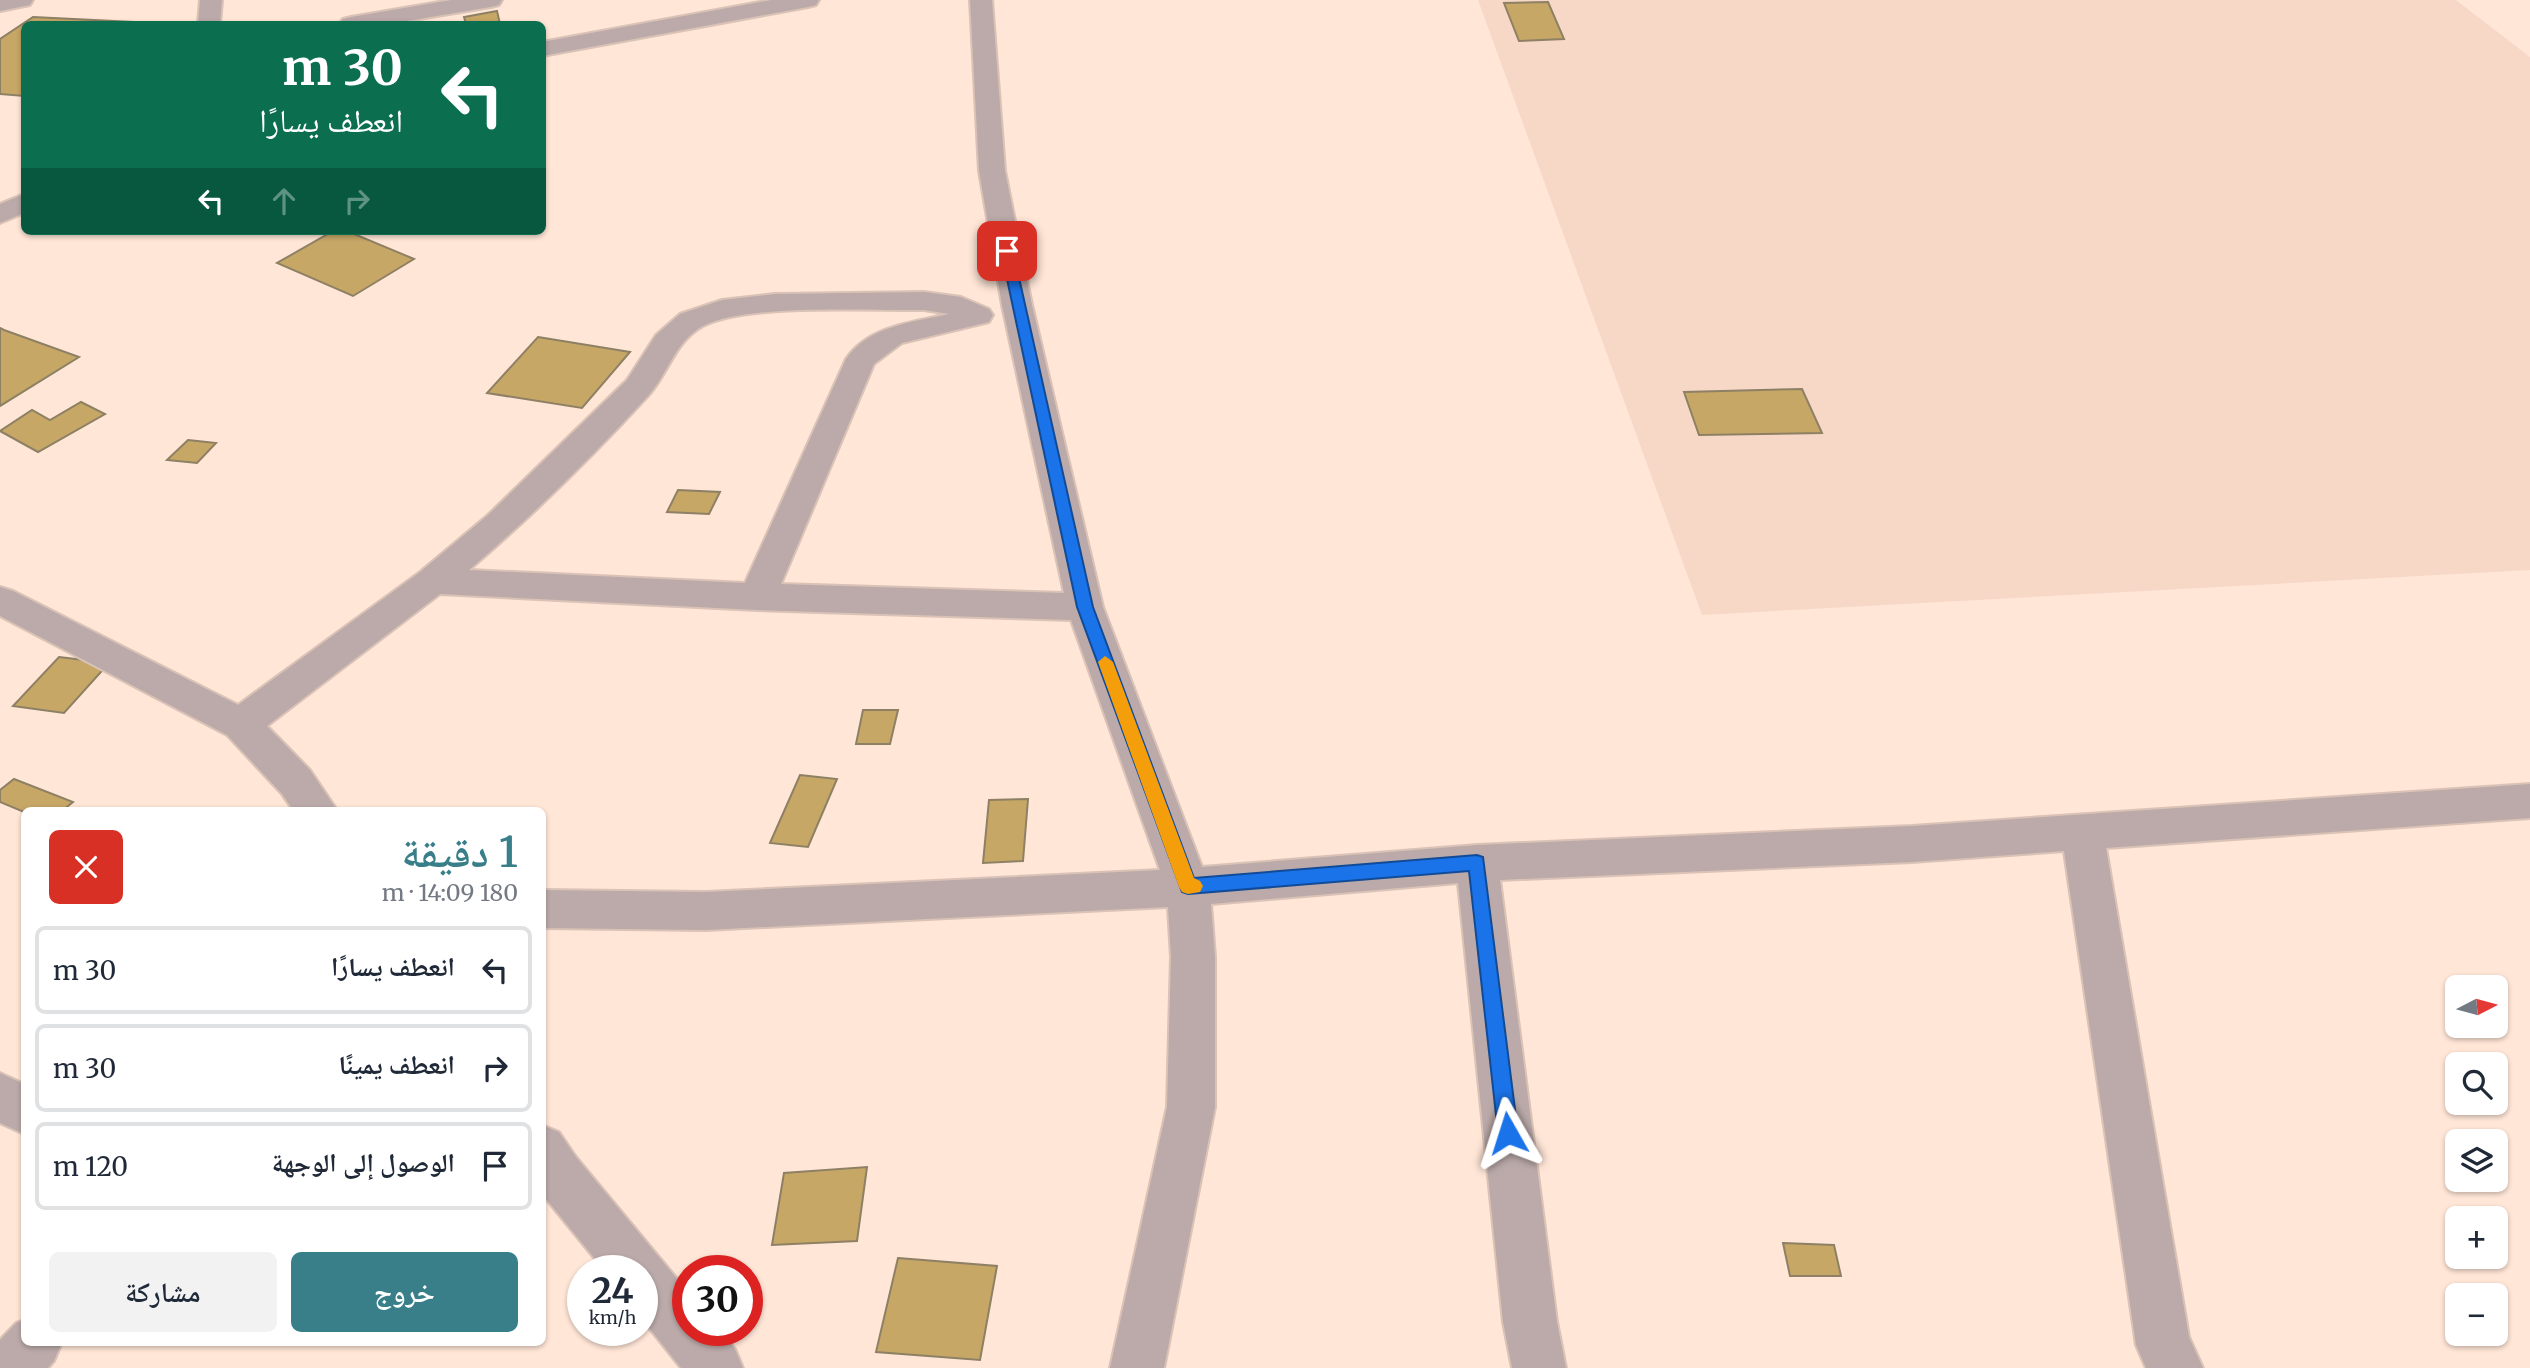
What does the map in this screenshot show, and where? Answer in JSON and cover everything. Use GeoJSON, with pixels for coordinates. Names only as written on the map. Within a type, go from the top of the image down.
{"type":"FeatureCollection","features":[{"type":"Feature","properties":{"kind":"street"},"geometry":{"type":"LineString","coordinates":[[0,4],[22,0]]}},
{"type":"Feature","properties":{"kind":"street"},"geometry":{"type":"LineString","coordinates":[[209,21],[211,0]]}},
{"type":"Feature","properties":{"kind":"street"},"geometry":{"type":"LineString","coordinates":[[368,21],[491,0]]}},
{"type":"Feature","properties":{"kind":"street"},"geometry":{"type":"LineString","coordinates":[[981,0],[992,171],[1017,305],[1085,607],[1188,887],[1193,957],[1191,1107],[1138,1368]]}},
{"type":"Feature","properties":{"kind":"street"},"geometry":{"type":"LineString","coordinates":[[546,48],[793,1]]}},
{"type":"Feature","properties":{"kind":"street"},"geometry":{"type":"LineString","coordinates":[[0,215],[21,204]]}},
{"type":"Feature","properties":{"kind":"street"},"geometry":{"type":"LineString","coordinates":[[242,723],[433,581],[500,524],[639,387],[667,342],[691,320],[722,309],[775,303],[924,301],[950,303],[978,315]]}},
{"type":"Feature","properties":{"kind":"street"},"geometry":{"type":"LineString","coordinates":[[757,597],[861,359],[892,336],[1017,305]]}},
{"type":"Feature","properties":{"kind":"street"},"geometry":{"type":"LineString","coordinates":[[433,581],[757,597],[1085,607]]}},
{"type":"Feature","properties":{"kind":"street"},"geometry":{"type":"LineString","coordinates":[[0,600],[242,723],[296,782],[314,807]]}},
{"type":"Feature","properties":{"kind":"street"},"geometry":{"type":"LineString","coordinates":[[546,909],[706,911],[1188,887],[1477,863],[1912,844],[2530,801]]}},
{"type":"Feature","properties":{"kind":"street"},"geometry":{"type":"LineString","coordinates":[[2082,832],[2163,1345],[2176,1368]]}},
{"type":"Feature","properties":{"kind":"street"},"geometry":{"type":"LineString","coordinates":[[1477,863],[1530,1322],[1539,1368]]}},
{"type":"Feature","properties":{"kind":"street"},"geometry":{"type":"LineString","coordinates":[[0,1096],[21,1109]]}},
{"type":"Feature","properties":{"kind":"street"},"geometry":{"type":"LineString","coordinates":[[546,1155],[558,1174],[625,1255]]}},
{"type":"Feature","properties":{"kind":"street"},"geometry":{"type":"LineString","coordinates":[[658,1297],[716,1368]]}},
{"type":"Feature","properties":{"kind":"street"},"geometry":{"type":"LineString","coordinates":[[11,1368],[31,1346]]}},
{"type":"Feature","properties":{"kind":"shaded area"},"geometry":{"type":"Polygon","coordinates":[[[1478,0],[2456,0],[2530,57],[2530,570],[1702,615],[1478,0]]]}},
{"type":"Feature","properties":{"kind":"building"},"geometry":{"type":"Polygon","coordinates":[[[1548,2],[1564,39],[1519,41],[1504,3],[1548,2]]]}},
{"type":"Feature","properties":{"kind":"building"},"geometry":{"type":"Polygon","coordinates":[[[497,11],[499,21],[465,21],[464,17],[497,11]]]}},
{"type":"Feature","properties":{"kind":"building"},"geometry":{"type":"Polygon","coordinates":[[[33,17],[114,21],[27,21],[33,17]]]}},
{"type":"Feature","properties":{"kind":"building"},"geometry":{"type":"Polygon","coordinates":[[[21,25],[21,96],[0,94],[0,39],[21,25]]]}},
{"type":"Feature","properties":{"kind":"building"},"geometry":{"type":"Polygon","coordinates":[[[326,235],[357,235],[414,259],[353,296],[277,263],[326,235]]]}},
{"type":"Feature","properties":{"kind":"building"},"geometry":{"type":"Polygon","coordinates":[[[0,328],[4,330],[79,357],[0,406],[0,328]]]}},
{"type":"Feature","properties":{"kind":"building"},"geometry":{"type":"Polygon","coordinates":[[[538,337],[630,352],[582,408],[487,393],[538,337]]]}},
{"type":"Feature","properties":{"kind":"building"},"geometry":{"type":"Polygon","coordinates":[[[1802,389],[1822,433],[1699,435],[1684,392],[1802,389]]]}},
{"type":"Feature","properties":{"kind":"building"},"geometry":{"type":"Polygon","coordinates":[[[81,402],[105,414],[38,452],[0,431],[32,410],[50,420],[81,402]]]}},
{"type":"Feature","properties":{"kind":"building"},"geometry":{"type":"Polygon","coordinates":[[[188,440],[216,443],[197,463],[167,460],[188,440]]]}},
{"type":"Feature","properties":{"kind":"building"},"geometry":{"type":"Polygon","coordinates":[[[678,490],[720,492],[709,514],[667,512],[678,490]]]}},
{"type":"Feature","properties":{"kind":"building"},"geometry":{"type":"Polygon","coordinates":[[[59,657],[109,663],[64,713],[13,706],[59,657]]]}},
{"type":"Feature","properties":{"kind":"building"},"geometry":{"type":"Polygon","coordinates":[[[863,710],[898,710],[890,744],[856,744],[863,710]]]}},
{"type":"Feature","properties":{"kind":"building"},"geometry":{"type":"Polygon","coordinates":[[[800,775],[837,779],[808,847],[770,843],[800,775]]]}},
{"type":"Feature","properties":{"kind":"building"},"geometry":{"type":"Polygon","coordinates":[[[14,779],[73,802],[67,807],[21,807],[21,811],[0,802],[0,790],[14,779]]]}},
{"type":"Feature","properties":{"kind":"building"},"geometry":{"type":"Polygon","coordinates":[[[1028,799],[1023,861],[983,863],[989,800],[1028,799]]]}},
{"type":"Feature","properties":{"kind":"building"},"geometry":{"type":"Polygon","coordinates":[[[867,1167],[857,1241],[772,1245],[784,1173],[867,1167]]]}},
{"type":"Feature","properties":{"kind":"building"},"geometry":{"type":"Polygon","coordinates":[[[1783,1243],[1834,1245],[1841,1276],[1790,1276],[1783,1243]]]}},
{"type":"Feature","properties":{"kind":"building"},"geometry":{"type":"Polygon","coordinates":[[[898,1258],[997,1266],[980,1360],[876,1352],[898,1258]]]}},
{"type":"Feature","properties":{"kind":"slow traffic"},"geometry":{"type":"LineString","coordinates":[[1105,662],[1188,887],[1194,886]]}},
{"type":"Feature","properties":{"kind":"route"},"geometry":{"type":"LineString","coordinates":[[1007,251],[1085,607],[1188,887],[1477,863],[1508,1133]]}}]}
